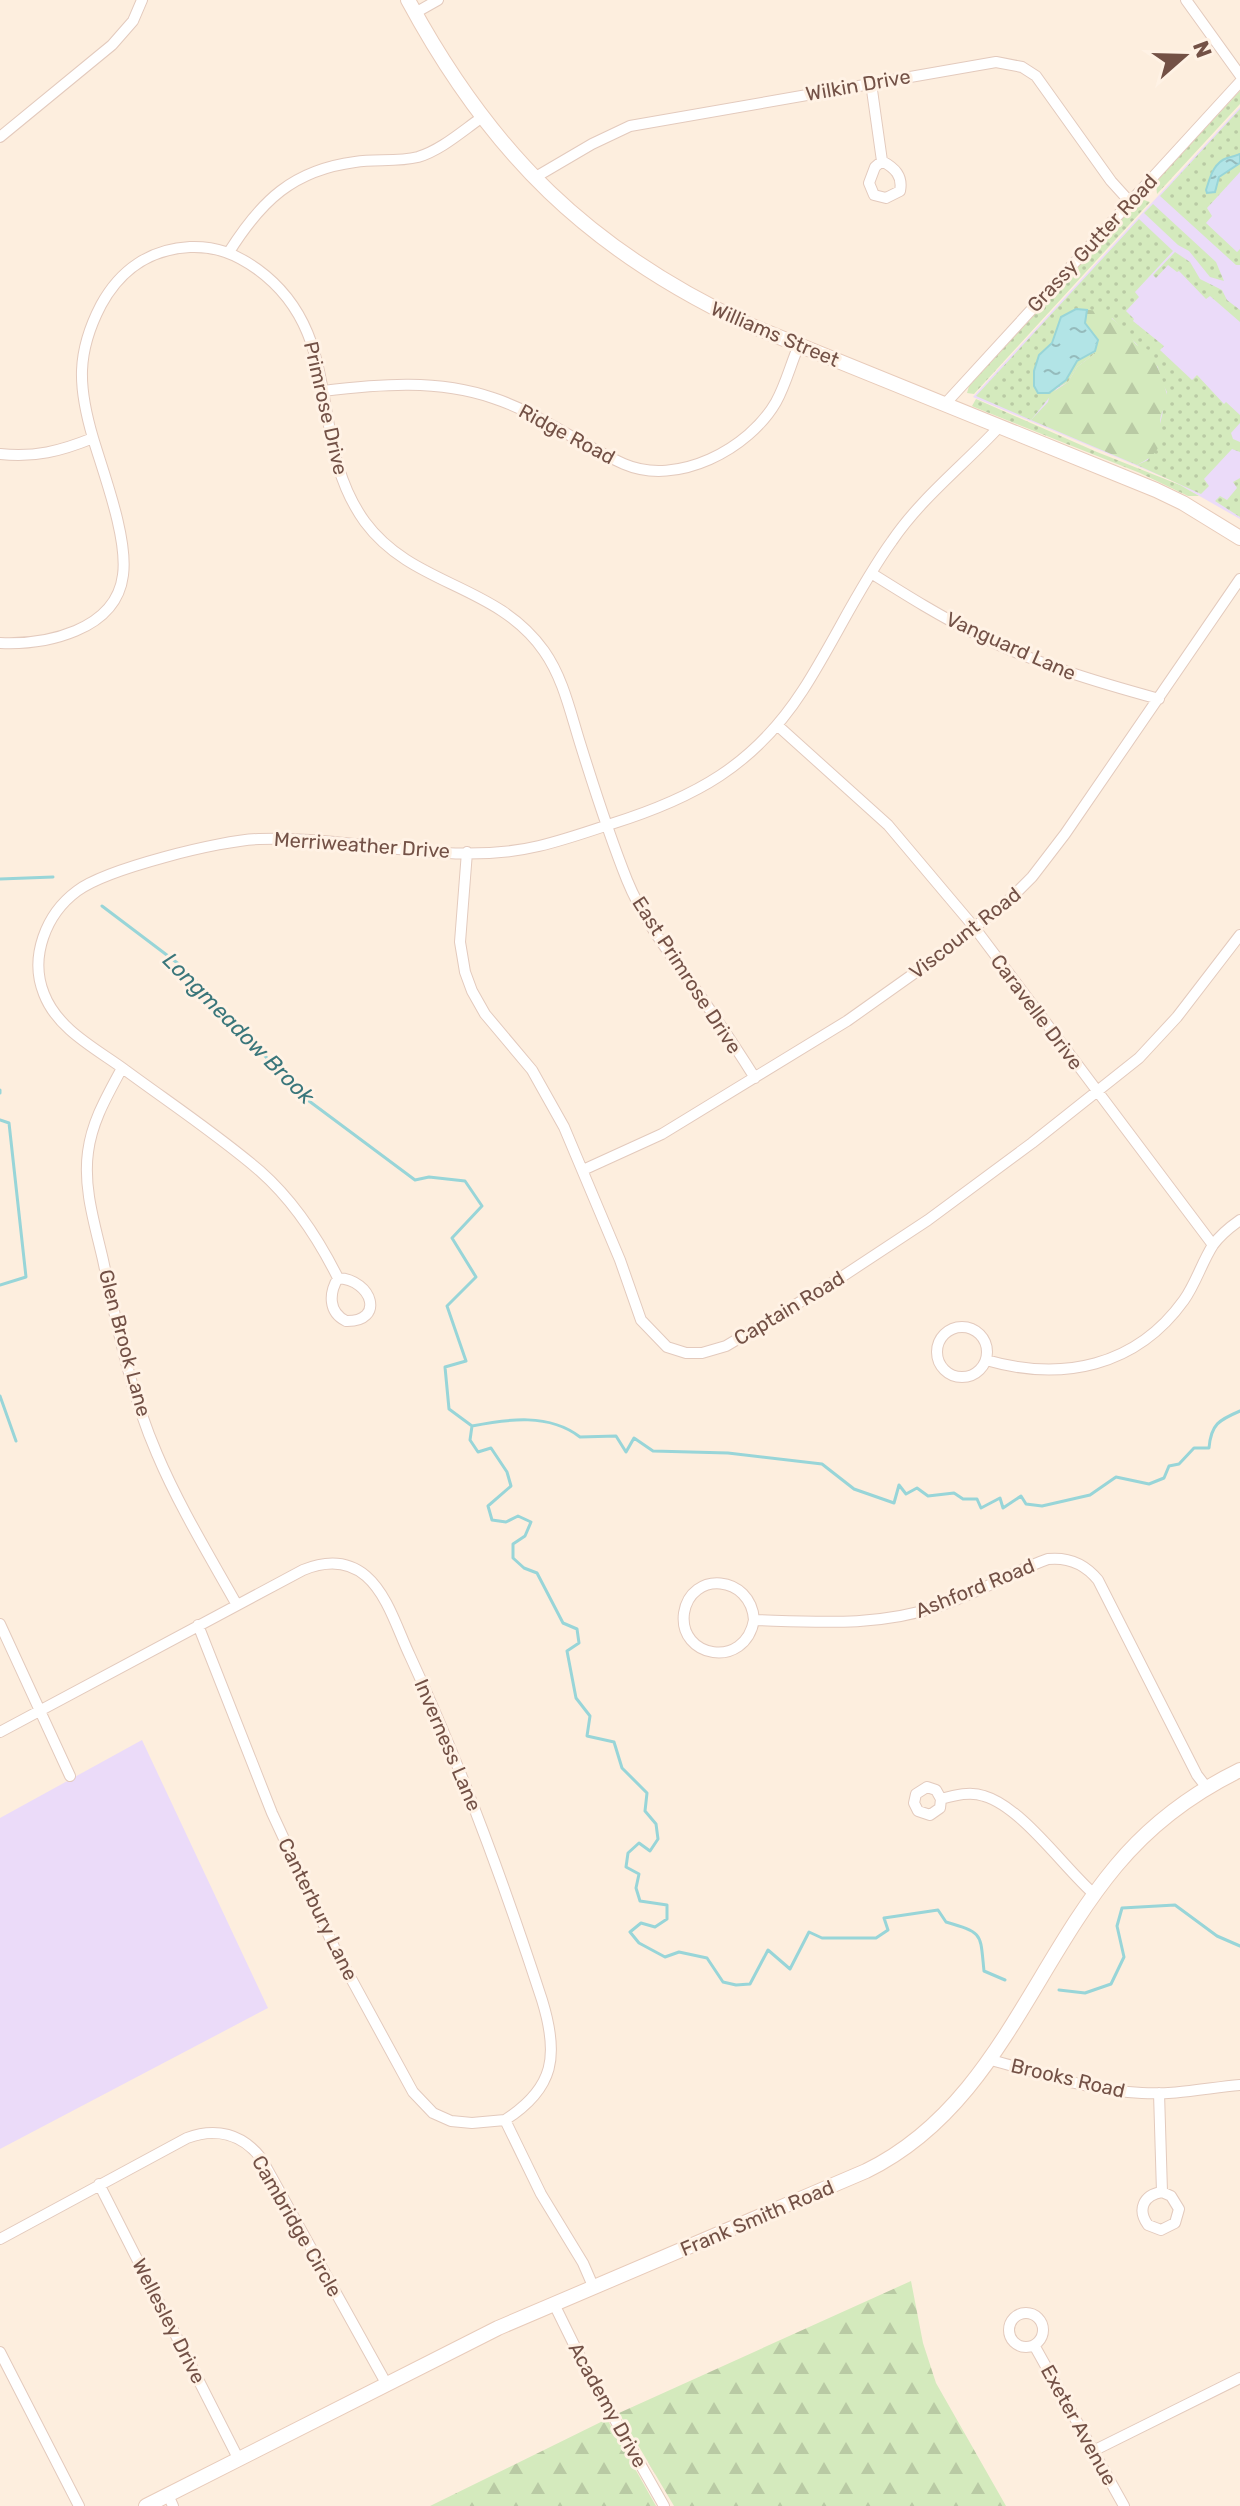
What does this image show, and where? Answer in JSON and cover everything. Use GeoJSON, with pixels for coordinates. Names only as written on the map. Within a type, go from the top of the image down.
{"type":"FeatureCollection","features":[{"type":"Feature","properties":{"kind":"street"},"geometry":{"type":"LineString","coordinates":[[0,137],[122,35],[133,21],[142,0]]}},
{"type":"Feature","properties":{"kind":"street"},"geometry":{"type":"LineString","coordinates":[[412,6],[438,0]]}},
{"type":"Feature","properties":{"kind":"street"},"geometry":{"type":"LineString","coordinates":[[1186,0],[1240,75]]}},
{"type":"Feature","properties":{"kind":"street","name":"Williams Street"},"geometry":{"type":"LineString","coordinates":[[412,6],[451,74],[481,118],[534,178],[593,232],[651,274],[711,307],[799,345],[1156,490],[1240,538]]}},
{"type":"Feature","properties":{"kind":"street","name":"Wilkin Drive"},"geometry":{"type":"LineString","coordinates":[[534,178],[580,150],[630,126],[988,63],[1009,63],[1036,76],[1111,181],[1130,202]]}},
{"type":"Feature","properties":{"kind":"street","name":"Grassy Gutter Road"},"geometry":{"type":"LineString","coordinates":[[945,404],[1240,82]]}},
{"type":"Feature","properties":{"kind":"street"},"geometry":{"type":"LineString","coordinates":[[871,83],[882,161]]}},
{"type":"Feature","properties":{"kind":"street"},"geometry":{"type":"LineString","coordinates":[[229,252],[261,206],[305,176],[336,165],[419,156],[446,143],[481,118]]}},
{"type":"Feature","properties":{"kind":"street"},"geometry":{"type":"LineString","coordinates":[[0,129],[14,125]]}},
{"type":"Feature","properties":{"kind":"street","name":"Primrose Drive"},"geometry":{"type":"LineString","coordinates":[[0,643],[56,638],[84,627],[107,609],[121,587],[124,572],[121,542],[81,389],[81,363],[90,328],[117,280],[132,266],[165,250],[198,247],[229,252],[281,289],[297,310],[315,348],[337,468],[354,504],[377,536],[419,570],[489,602],[522,626],[543,649],[566,695],[608,825]]}},
{"type":"Feature","properties":{"kind":"street","name":"Ridge Road"},"geometry":{"type":"LineString","coordinates":[[323,391],[405,384],[444,387],[483,395],[523,411],[625,464],[647,469],[681,468],[729,449],[762,420],[776,402],[799,345]]}},
{"type":"Feature","properties":{"kind":"street","name":"Merriweather Drive"},"geometry":{"type":"LineString","coordinates":[[338,1278],[331,1295],[335,1312],[346,1321],[361,1318],[370,1309],[369,1296],[361,1284],[338,1278],[309,1227],[270,1180],[66,1025],[50,1006],[42,986],[39,958],[45,933],[63,903],[83,886],[104,877],[190,851],[259,838],[467,852],[522,850],[670,804],[710,783],[754,750],[777,725],[813,674],[888,545],[915,511],[1000,426]]}},
{"type":"Feature","properties":{"kind":"street"},"geometry":{"type":"LineString","coordinates":[[0,454],[45,454],[93,438]]}},
{"type":"Feature","properties":{"kind":"street","name":"Vanguard Lane"},"geometry":{"type":"LineString","coordinates":[[871,573],[954,623],[1000,646],[1071,673],[1159,699]]}},
{"type":"Feature","properties":{"kind":"street","name":"Viscount Road"},"geometry":{"type":"LineString","coordinates":[[583,1170],[662,1134],[847,1021],[940,955],[1018,892],[1044,864],[1240,579]]}},
{"type":"Feature","properties":{"kind":"street","name":"Caravelle Drive"},"geometry":{"type":"LineString","coordinates":[[777,725],[888,825],[974,927],[1213,1245]]}},
{"type":"Feature","properties":{"kind":"street","name":"East Primrose Drive"},"geometry":{"type":"LineString","coordinates":[[608,825],[626,879],[644,916],[755,1078]]}},
{"type":"Feature","properties":{"kind":"street","name":"Captain Road"},"geometry":{"type":"LineString","coordinates":[[467,852],[460,942],[468,982],[485,1014],[537,1079],[583,1170],[641,1320],[673,1350],[702,1353],[742,1337],[928,1220],[1099,1093],[1154,1043],[1240,935]]}},
{"type":"Feature","properties":{"kind":"street","name":"Glen Brook Lane"},"geometry":{"type":"LineString","coordinates":[[122,1068],[96,1118],[87,1167],[91,1205],[122,1350],[150,1437],[187,1515],[237,1605]]}},
{"type":"Feature","properties":{"kind":"street"},"geometry":{"type":"LineString","coordinates":[[986,1360],[1020,1368],[1064,1370],[1118,1355],[1152,1334],[1171,1317],[1186,1297],[1213,1245],[1240,1220]]}},
{"type":"Feature","properties":{"kind":"street"},"geometry":{"type":"LineString","coordinates":[[959,1327],[971,1329],[985,1341],[986,1360],[974,1375],[953,1376],[942,1368],[938,1348],[948,1332],[959,1327]]}},
{"type":"Feature","properties":{"kind":"street","name":"Ashford Road"},"geometry":{"type":"LineString","coordinates":[[754,1620],[825,1623],[893,1618],[959,1599],[1048,1559],[1074,1561],[1098,1580],[1197,1775],[1207,1788]]}},
{"type":"Feature","properties":{"kind":"street","name":"Inverness Lane"},"geometry":{"type":"LineString","coordinates":[[0,1732],[303,1570],[326,1562],[361,1572],[375,1585],[386,1604],[439,1719],[508,1897],[548,2019],[552,2046],[546,2080],[530,2102],[505,2120]]}},
{"type":"Feature","properties":{"kind":"street"},"geometry":{"type":"LineString","coordinates":[[713,1583],[722,1583],[746,1595],[754,1611],[754,1620],[742,1645],[725,1653],[716,1653],[699,1647],[692,1640],[684,1623],[684,1614],[697,1591],[713,1583]]}},
{"type":"Feature","properties":{"kind":"street"},"geometry":{"type":"LineString","coordinates":[[0,1624],[70,1776]]}},
{"type":"Feature","properties":{"kind":"street","name":"Canterbury Lane"},"geometry":{"type":"LineString","coordinates":[[198,1625],[278,1827],[335,1949],[413,2092],[433,2113],[451,2121],[505,2120]]}},
{"type":"Feature","properties":{"kind":"street","name":"Frank Smith Road"},"geometry":{"type":"LineString","coordinates":[[146,2506],[171,2500],[238,2458],[471,2340],[883,2163],[911,2145],[942,2118],[991,2060],[1115,1867],[1145,1835],[1182,1805],[1240,1770]]}},
{"type":"Feature","properties":{"kind":"street"},"geometry":{"type":"LineString","coordinates":[[941,1799],[975,1794],[986,1796],[1005,1807],[1095,1895]]}},
{"type":"Feature","properties":{"kind":"street","name":"Brooks Road"},"geometry":{"type":"LineString","coordinates":[[991,2060],[1102,2089],[1159,2093],[1240,2085]]}},
{"type":"Feature","properties":{"kind":"street"},"geometry":{"type":"LineString","coordinates":[[1159,2093],[1162,2192]]}},
{"type":"Feature","properties":{"kind":"street"},"geometry":{"type":"LineString","coordinates":[[505,2120],[541,2194],[583,2263],[593,2286]]}},
{"type":"Feature","properties":{"kind":"street","name":"Cambridge Circle"},"geometry":{"type":"LineString","coordinates":[[0,2239],[197,2134],[225,2133],[245,2141],[261,2158],[386,2383]]}},
{"type":"Feature","properties":{"kind":"street","name":"Wellesley Drive"},"geometry":{"type":"LineString","coordinates":[[99,2184],[238,2458]]}},
{"type":"Feature","properties":{"kind":"street","name":"Academy Drive"},"geometry":{"type":"LineString","coordinates":[[554,2304],[585,2367],[664,2506]]}},
{"type":"Feature","properties":{"kind":"street","name":"Exeter Avenue"},"geometry":{"type":"LineString","coordinates":[[1034,2345],[1124,2506]]}},
{"type":"Feature","properties":{"kind":"street"},"geometry":{"type":"LineString","coordinates":[[0,2352],[79,2506]]}},
{"type":"Feature","properties":{"kind":"street"},"geometry":{"type":"LineString","coordinates":[[1093,2451],[1240,2378]]}},
{"type":"Feature","properties":{"kind":"shaded area"},"geometry":{"type":"Polygon","coordinates":[[[1240,107],[1240,519],[1173,481],[973,397],[1240,107]]]}},
{"type":"Feature","properties":{"kind":"shaded area"},"geometry":{"type":"Polygon","coordinates":[[[142,1740],[268,2008],[0,2149],[0,1818],[142,1740]]]}},
{"type":"Feature","properties":{"kind":"green space"},"geometry":{"type":"Polygon","coordinates":[[[1240,91],[1240,104],[1157,194],[1156,184],[1160,177],[1240,91]]]}},
{"type":"Feature","properties":{"kind":"green space"},"geometry":{"type":"Polygon","coordinates":[[[1240,109],[1240,172],[1207,208],[1212,216],[1206,223],[1237,252],[1240,249],[1240,265],[1236,265],[1160,196],[1240,109]]]}},
{"type":"Feature","properties":{"kind":"green space"},"geometry":{"type":"Polygon","coordinates":[[[1144,200],[1150,202],[974,394],[967,393],[969,386],[1136,204],[1144,200]]]}},
{"type":"Feature","properties":{"kind":"green space"},"geometry":{"type":"Polygon","coordinates":[[[1153,204],[1216,262],[1224,281],[1210,277],[1189,251],[1178,245],[1144,213],[1153,204]]]}},
{"type":"Feature","properties":{"kind":"green space"},"geometry":{"type":"Polygon","coordinates":[[[1139,219],[1173,251],[1135,292],[1139,297],[1126,311],[1133,321],[1164,346],[1160,350],[1192,380],[1197,375],[1224,404],[1226,402],[1240,415],[1240,423],[1231,433],[1233,439],[1240,442],[1240,452],[1232,449],[1204,479],[1209,486],[1201,494],[1137,465],[1148,460],[1167,392],[1158,367],[1112,318],[1098,340],[1093,355],[1077,367],[1068,382],[1057,388],[1031,420],[976,396],[1139,219]]]}},
{"type":"Feature","properties":{"kind":"green space"},"geometry":{"type":"Polygon","coordinates":[[[1175,252],[1190,262],[1200,279],[1222,290],[1227,300],[1240,310],[1240,322],[1210,296],[1206,299],[1179,271],[1168,265],[1156,278],[1153,275],[1175,252]]]}},
{"type":"Feature","properties":{"kind":"green space"},"geometry":{"type":"Polygon","coordinates":[[[1087,310],[1110,318],[1137,345],[1148,350],[1164,383],[1169,403],[1160,419],[1160,442],[1150,457],[1137,465],[1031,420],[1048,402],[1050,394],[1068,382],[1077,367],[1093,355],[1098,339],[1085,323],[1087,310]]]}},
{"type":"Feature","properties":{"kind":"green space"},"geometry":{"type":"Polygon","coordinates":[[[976,399],[1180,485],[1199,496],[1188,496],[1140,473],[974,407],[976,399]]]}},
{"type":"Feature","properties":{"kind":"green space"},"geometry":{"type":"Polygon","coordinates":[[[1240,478],[1240,517],[1215,501],[1220,496],[1227,500],[1237,488],[1233,482],[1240,478]]]}},
{"type":"Feature","properties":{"kind":"green space"},"geometry":{"type":"Polygon","coordinates":[[[911,2281],[923,2343],[936,2383],[1006,2506],[674,2506],[619,2413],[911,2281]]]}},
{"type":"Feature","properties":{"kind":"green space"},"geometry":{"type":"Polygon","coordinates":[[[607,2419],[656,2506],[430,2506],[607,2419]]]}},
{"type":"Feature","properties":{"kind":"water"},"geometry":{"type":"Polygon","coordinates":[[[1240,154],[1240,163],[1219,177],[1215,192],[1207,193],[1218,163],[1240,154]]]}},
{"type":"Feature","properties":{"kind":"water"},"geometry":{"type":"Polygon","coordinates":[[[1076,309],[1087,310],[1085,323],[1098,340],[1095,351],[1077,361],[1066,380],[1049,393],[1038,393],[1034,386],[1034,371],[1039,355],[1052,343],[1061,317],[1076,309]]]}},
{"type":"Feature","properties":{"kind":"waterway","name":"Longmeadow Brook"},"geometry":{"type":"LineString","coordinates":[[0,879],[53,877]]}},
{"type":"Feature","properties":{"kind":"waterway","name":"Longmeadow Brook"},"geometry":{"type":"LineString","coordinates":[[102,906],[184,968],[301,1095],[415,1180],[429,1177],[465,1181],[482,1206],[452,1238],[476,1277],[447,1306],[466,1361],[445,1367],[449,1409],[472,1426],[470,1440],[478,1452],[491,1448],[507,1472],[511,1486],[488,1506],[492,1520],[506,1522],[518,1516],[531,1522],[525,1536],[513,1544],[513,1558],[524,1568],[537,1573],[563,1623],[577,1629],[579,1643],[567,1651],[576,1698],[590,1716],[587,1736],[614,1742],[622,1768],[647,1793],[645,1811],[656,1824],[658,1839],[650,1851],[639,1843],[628,1853],[626,1867],[639,1874],[636,1888],[640,1901],[667,1905],[667,1919],[655,1927],[641,1923],[630,1932],[639,1943],[665,1957],[679,1952],[707,1958],[723,1982],[750,1984],[768,1950],[790,1969],[809,1932],[822,1938],[876,1938],[888,1930],[884,1918],[938,1910],[946,1922],[978,1936],[984,1971],[1005,1980]]}},
{"type":"Feature","properties":{"kind":"waterway"},"geometry":{"type":"LineString","coordinates":[[0,1120],[9,1123],[26,1277],[0,1285]]}},
{"type":"Feature","properties":{"kind":"waterway"},"geometry":{"type":"LineString","coordinates":[[0,1396],[16,1441]]}},
{"type":"Feature","properties":{"kind":"waterway"},"geometry":{"type":"LineString","coordinates":[[472,1426],[500,1421],[542,1421],[568,1429],[580,1437],[616,1436],[626,1452],[634,1438],[653,1451],[728,1453],[822,1464],[854,1489],[894,1503],[899,1485],[906,1494],[917,1488],[928,1496],[954,1493],[963,1499],[977,1499],[981,1508],[1000,1498],[1003,1508],[1021,1496],[1026,1504],[1042,1506],[1090,1495],[1116,1477],[1149,1484],[1164,1478],[1169,1466],[1179,1464],[1194,1448],[1209,1448],[1217,1424],[1240,1411]]}},
{"type":"Feature","properties":{"kind":"waterway","name":"Longmeadow Brook"},"geometry":{"type":"LineString","coordinates":[[1059,1990],[1085,1993],[1111,1984],[1124,1957],[1117,1926],[1122,1908],[1175,1905],[1217,1936],[1240,1946]]}}]}
